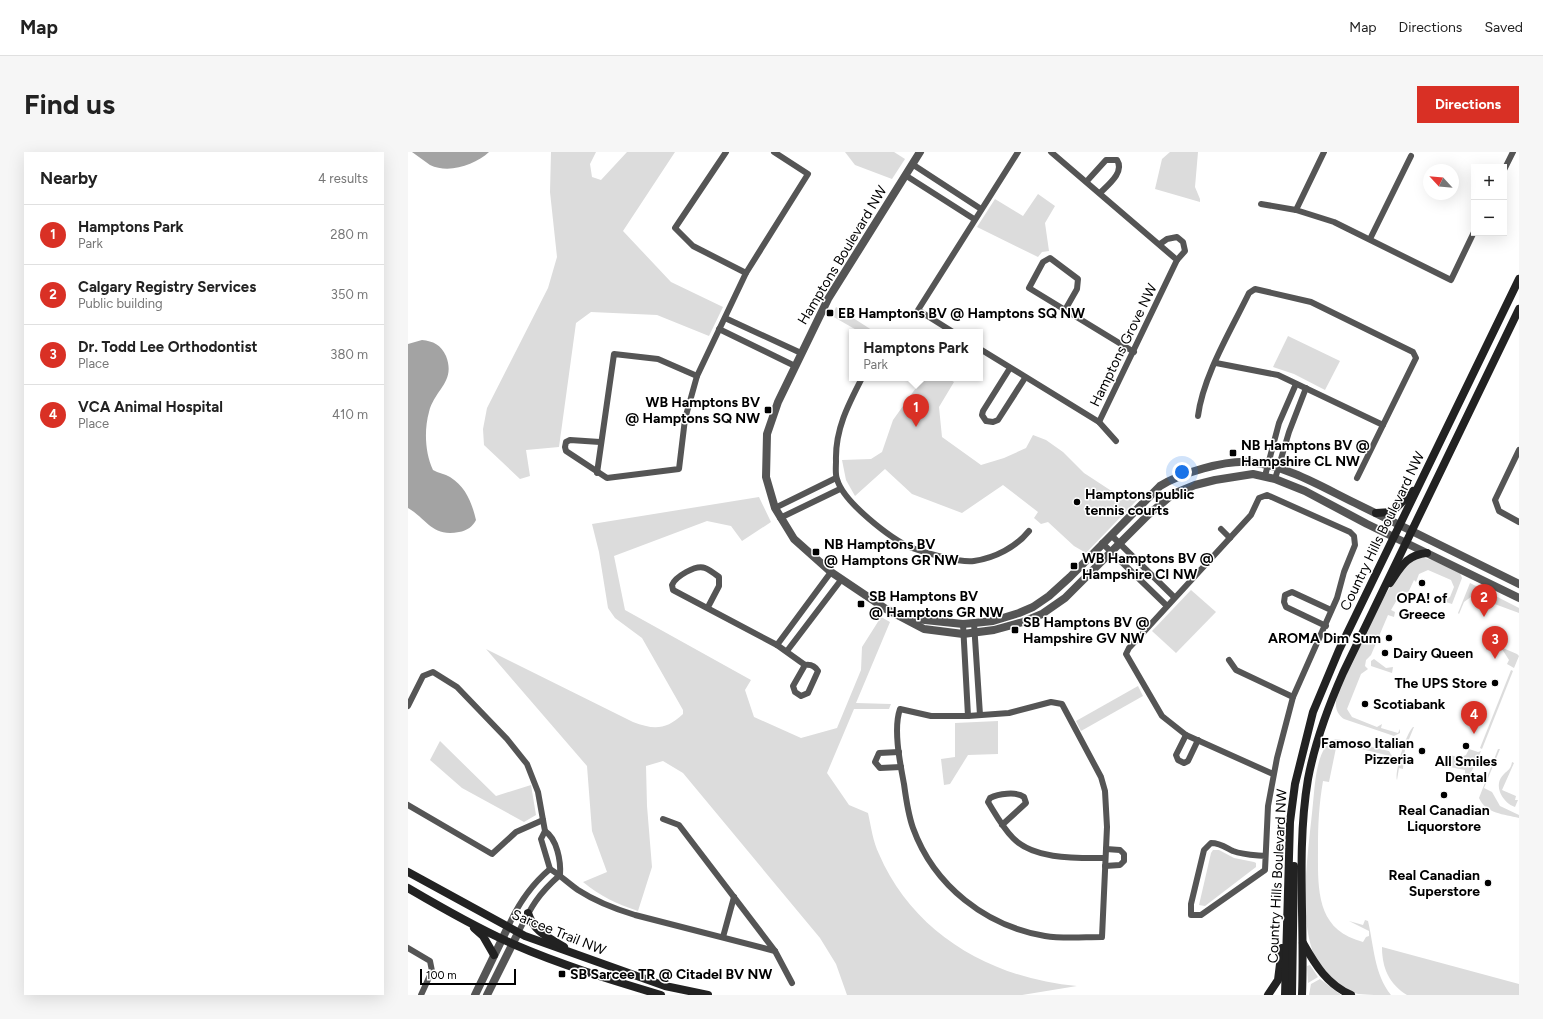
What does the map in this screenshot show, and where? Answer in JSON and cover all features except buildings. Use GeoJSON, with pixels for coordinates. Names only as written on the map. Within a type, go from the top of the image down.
{"type":"FeatureCollection","features":[{"type":"Feature","properties":{"kind":"main road","name":"Country Hills Boulevard NW"},"geometry":{"type":"LineString","coordinates":[[1285,995],[1290,830],[1294,784],[1306,732],[1328,674],[1519,279]]}},
{"type":"Feature","properties":{"kind":"main road","name":"Country Hills Boulevard NW"},"geometry":{"type":"LineString","coordinates":[[1302,995],[1303,826],[1308,779],[1314,754],[1331,701],[1405,542],[1519,309]]}},
{"type":"Feature","properties":{"kind":"main road"},"geometry":{"type":"LineString","coordinates":[[1376,513],[1392,512],[1420,482]]}},
{"type":"Feature","properties":{"kind":"main road"},"geometry":{"type":"LineString","coordinates":[[1376,604],[1409,559],[1413,555],[1427,553]]}},
{"type":"Feature","properties":{"kind":"main road"},"geometry":{"type":"LineString","coordinates":[[1290,830],[1294,852],[1292,995]]}},
{"type":"Feature","properties":{"kind":"main road","name":"Sarcee Trail NW"},"geometry":{"type":"LineString","coordinates":[[408,872],[508,926],[518,933],[665,986],[708,995]]}},
{"type":"Feature","properties":{"kind":"main road","name":"Sarcee Trail NW"},"geometry":{"type":"LineString","coordinates":[[408,888],[468,922],[513,944],[598,976],[661,995]]}},
{"type":"Feature","properties":{"kind":"main road"},"geometry":{"type":"LineString","coordinates":[[528,913],[532,924],[543,934],[575,954]]}},
{"type":"Feature","properties":{"kind":"main road"},"geometry":{"type":"LineString","coordinates":[[1268,995],[1278,980],[1287,920]]}},
{"type":"Feature","properties":{"kind":"main road"},"geometry":{"type":"LineString","coordinates":[[468,922],[483,936],[494,955]]}},
{"type":"Feature","properties":{"kind":"main road"},"geometry":{"type":"LineString","coordinates":[[1303,941],[1323,975],[1332,984],[1352,995]]}},
{"type":"Feature","properties":{"kind":"street"},"geometry":{"type":"LineString","coordinates":[[726,152],[675,228],[693,246],[746,273]]}},
{"type":"Feature","properties":{"kind":"street"},"geometry":{"type":"LineString","coordinates":[[600,442],[570,440],[565,444],[566,452],[607,478],[679,469],[685,419],[697,376],[746,273],[808,174],[774,152]]}},
{"type":"Feature","properties":{"kind":"street","name":"Hamptons Boulevard NW"},"geometry":{"type":"LineString","coordinates":[[920,152],[828,299],[778,402],[767,434],[766,477],[775,508],[794,539],[831,572],[886,609],[904,617],[924,629],[963,634],[975,633],[1023,622],[1042,614],[1065,598],[1148,515],[1173,494],[1195,485],[1253,474],[1275,479],[1305,491],[1519,598]]}},
{"type":"Feature","properties":{"kind":"street"},"geometry":{"type":"LineString","coordinates":[[948,329],[918,310],[974,219],[1018,152]]}},
{"type":"Feature","properties":{"kind":"street"},"geometry":{"type":"LineString","coordinates":[[1051,152],[1087,181],[1177,260]]}},
{"type":"Feature","properties":{"kind":"street"},"geometry":{"type":"LineString","coordinates":[[1296,210],[1324,152]]}},
{"type":"Feature","properties":{"kind":"street"},"geometry":{"type":"LineString","coordinates":[[1507,164],[1512,152]]}},
{"type":"Feature","properties":{"kind":"street"},"geometry":{"type":"LineString","coordinates":[[1370,239],[1411,156]]}},
{"type":"Feature","properties":{"kind":"street"},"geometry":{"type":"LineString","coordinates":[[1087,181],[1106,160],[1117,160],[1119,163],[1118,173],[1100,194]]}},
{"type":"Feature","properties":{"kind":"street"},"geometry":{"type":"LineString","coordinates":[[912,164],[981,209]]}},
{"type":"Feature","properties":{"kind":"street"},"geometry":{"type":"LineString","coordinates":[[905,175],[974,219]]}},
{"type":"Feature","properties":{"kind":"street"},"geometry":{"type":"LineString","coordinates":[[1261,204],[1296,210],[1334,222],[1451,280],[1472,236]]}},
{"type":"Feature","properties":{"kind":"street","name":"Hamptons Grove NW"},"geometry":{"type":"LineString","coordinates":[[983,351],[1099,422],[1177,260],[1185,251],[1183,242],[1177,237],[1167,239],[1160,244]]}},
{"type":"Feature","properties":{"kind":"street"},"geometry":{"type":"LineString","coordinates":[[1065,310],[1078,289],[1078,280],[1050,258],[1043,262],[1029,288],[1065,310],[1134,352]]}},
{"type":"Feature","properties":{"kind":"street"},"geometry":{"type":"LineString","coordinates":[[1198,416],[1206,384],[1249,293],[1255,289],[1311,302],[1413,352],[1416,358],[1357,478]]}},
{"type":"Feature","properties":{"kind":"street"},"geometry":{"type":"LineString","coordinates":[[725,318],[801,353]]}},
{"type":"Feature","properties":{"kind":"street"},"geometry":{"type":"LineString","coordinates":[[719,329],[795,366]]}},
{"type":"Feature","properties":{"kind":"street"},"geometry":{"type":"LineString","coordinates":[[597,473],[600,442],[614,354],[658,359],[697,376]]}},
{"type":"Feature","properties":{"kind":"street"},"geometry":{"type":"LineString","coordinates":[[1216,363],[1278,375],[1383,425]]}},
{"type":"Feature","properties":{"kind":"street"},"geometry":{"type":"LineString","coordinates":[[1010,368],[983,411],[982,415],[986,421],[994,422],[998,420],[1025,378]]}},
{"type":"Feature","properties":{"kind":"street"},"geometry":{"type":"LineString","coordinates":[[861,381],[839,426],[835,449],[836,478],[840,489],[860,511],[883,530],[911,548],[945,558],[974,562],[1005,552],[1022,539],[1029,531]]}},
{"type":"Feature","properties":{"kind":"street"},"geometry":{"type":"LineString","coordinates":[[1265,476],[1280,423],[1296,384]]}},
{"type":"Feature","properties":{"kind":"street"},"geometry":{"type":"LineString","coordinates":[[1275,479],[1289,432],[1306,388]]}},
{"type":"Feature","properties":{"kind":"street"},"geometry":{"type":"LineString","coordinates":[[1099,422],[1116,441]]}},
{"type":"Feature","properties":{"kind":"street"},"geometry":{"type":"LineString","coordinates":[[1519,450],[1495,500],[1499,511],[1519,522]]}},
{"type":"Feature","properties":{"kind":"street","name":"Hamptons Boulevard NW"},"geometry":{"type":"LineString","coordinates":[[904,617],[963,624],[993,621],[1019,614],[1033,607],[1049,596],[1070,577],[1160,486],[1172,479],[1190,472],[1233,463],[1249,462],[1278,468],[1319,485],[1519,584]]}},
{"type":"Feature","properties":{"kind":"street"},"geometry":{"type":"LineString","coordinates":[[775,508],[836,478]]}},
{"type":"Feature","properties":{"kind":"street"},"geometry":{"type":"LineString","coordinates":[[780,518],[840,489]]}},
{"type":"Feature","properties":{"kind":"street"},"geometry":{"type":"LineString","coordinates":[[1265,856],[1246,855],[1219,843],[1211,843],[1204,850],[1191,904],[1191,915],[1201,915],[1265,870],[1268,806],[1273,774],[1293,697],[1326,626],[1337,598],[1344,572],[1355,546],[1354,536],[1350,532],[1267,495],[1259,498],[1251,515],[1166,605],[1129,648],[1126,654],[1162,716],[1186,734],[1273,774]]}},
{"type":"Feature","properties":{"kind":"street"},"geometry":{"type":"LineString","coordinates":[[1221,529],[1230,538]]}},
{"type":"Feature","properties":{"kind":"street"},"geometry":{"type":"LineString","coordinates":[[1110,535],[1174,597]]}},
{"type":"Feature","properties":{"kind":"street"},"geometry":{"type":"LineString","coordinates":[[1102,543],[1166,605]]}},
{"type":"Feature","properties":{"kind":"street"},"geometry":{"type":"LineString","coordinates":[[708,607],[719,586],[719,577],[706,568],[699,567],[674,580],[672,585],[673,590],[708,607],[777,645],[804,665],[813,666],[818,673],[808,693],[801,696],[795,692],[793,686],[804,665]]}},
{"type":"Feature","properties":{"kind":"street"},"geometry":{"type":"LineString","coordinates":[[777,645],[831,572]]}},
{"type":"Feature","properties":{"kind":"street"},"geometry":{"type":"LineString","coordinates":[[787,651],[842,580]]}},
{"type":"Feature","properties":{"kind":"street"},"geometry":{"type":"LineString","coordinates":[[1326,626],[1286,607],[1284,598],[1285,595],[1292,592],[1331,610]]}},
{"type":"Feature","properties":{"kind":"street"},"geometry":{"type":"LineString","coordinates":[[974,623],[980,715]]}},
{"type":"Feature","properties":{"kind":"street"},"geometry":{"type":"LineString","coordinates":[[963,624],[968,716]]}},
{"type":"Feature","properties":{"kind":"street"},"geometry":{"type":"LineString","coordinates":[[1229,660],[1236,670],[1293,697]]}},
{"type":"Feature","properties":{"kind":"street"},"geometry":{"type":"LineString","coordinates":[[408,706],[423,676],[433,672],[457,687],[507,739],[527,764],[538,792],[545,831],[541,839],[550,869],[560,874],[577,889],[613,908],[775,951]]}},
{"type":"Feature","properties":{"kind":"street"},"geometry":{"type":"LineString","coordinates":[[1051,702],[1062,704],[1101,777],[1107,807],[1102,937],[1047,936],[1025,932],[1001,924],[974,908],[952,888],[935,870],[922,849],[908,810],[901,767],[898,716],[900,709],[931,716],[980,715],[1009,713],[1051,702]]}},
{"type":"Feature","properties":{"kind":"street"},"geometry":{"type":"LineString","coordinates":[[1186,734],[1176,756],[1178,760],[1184,762],[1188,761],[1198,740]]}},
{"type":"Feature","properties":{"kind":"street"},"geometry":{"type":"LineString","coordinates":[[899,752],[879,753],[875,762],[880,768],[901,767]]}},
{"type":"Feature","properties":{"kind":"street"},"geometry":{"type":"LineString","coordinates":[[1002,825],[1026,803],[1024,797],[1020,794],[995,795],[990,798],[988,802],[1002,825],[1014,840],[1028,848],[1050,856],[1063,858],[1105,858]]}},
{"type":"Feature","properties":{"kind":"street"},"geometry":{"type":"LineString","coordinates":[[408,805],[492,854],[516,832],[543,820]]}},
{"type":"Feature","properties":{"kind":"street"},"geometry":{"type":"LineString","coordinates":[[663,819],[679,825],[775,951],[792,983]]}},
{"type":"Feature","properties":{"kind":"street"},"geometry":{"type":"LineString","coordinates":[[487,995],[534,901],[560,874],[561,864],[551,835],[545,831]]}},
{"type":"Feature","properties":{"kind":"street"},"geometry":{"type":"LineString","coordinates":[[1105,866],[1120,865],[1124,861],[1124,854],[1120,850],[1106,849]]}},
{"type":"Feature","properties":{"kind":"street"},"geometry":{"type":"LineString","coordinates":[[474,995],[524,896],[536,881],[550,869]]}},
{"type":"Feature","properties":{"kind":"street"},"geometry":{"type":"LineString","coordinates":[[723,937],[734,897]]}},
{"type":"Feature","properties":{"kind":"street"},"geometry":{"type":"LineString","coordinates":[[408,948],[430,961],[432,971],[421,995]]}},
{"type":"Feature","properties":{"kind":"shaded area"},"geometry":{"type":"Polygon","coordinates":[[[412,152],[489,152],[477,161],[461,167],[445,169],[430,165],[412,152]]]}},
{"type":"Feature","properties":{"kind":"shaded area"},"geometry":{"type":"Polygon","coordinates":[[[551,152],[596,152],[590,164],[592,177],[601,180],[627,152],[675,152],[623,231],[671,282],[723,307],[709,336],[657,315],[591,312],[576,323],[559,447],[526,450],[530,476],[520,479],[484,445],[483,429],[487,408],[548,288],[557,257],[550,192],[551,152]]]}},
{"type":"Feature","properties":{"kind":"shaded area"},"geometry":{"type":"Polygon","coordinates":[[[845,152],[894,152],[905,159],[892,179],[855,165],[845,152]]]}},
{"type":"Feature","properties":{"kind":"shaded area"},"geometry":{"type":"Polygon","coordinates":[[[1170,152],[1198,152],[1195,187],[1200,202],[1155,189],[1162,159],[1170,152]]]}},
{"type":"Feature","properties":{"kind":"shaded area"},"geometry":{"type":"Polygon","coordinates":[[[1038,194],[1055,206],[1045,223],[1049,251],[1042,252],[1038,257],[977,227],[995,199],[1023,216],[1038,194]]]}},
{"type":"Feature","properties":{"kind":"shaded area"},"geometry":{"type":"Polygon","coordinates":[[[836,307],[870,329],[855,329],[832,316],[836,307]]]}},
{"type":"Feature","properties":{"kind":"shaded area"},"geometry":{"type":"Polygon","coordinates":[[[1288,336],[1340,361],[1325,390],[1294,374],[1273,367],[1288,336]]]}},
{"type":"Feature","properties":{"kind":"shaded area"},"geometry":{"type":"Polygon","coordinates":[[[422,340],[430,341],[439,346],[446,356],[448,365],[447,379],[429,412],[426,426],[426,441],[428,456],[433,470],[456,481],[468,496],[476,520],[465,531],[450,533],[436,530],[408,508],[408,344],[422,340]]]}},
{"type":"Feature","properties":{"kind":"shaded area"},"geometry":{"type":"Polygon","coordinates":[[[921,381],[952,381],[954,382],[939,407],[942,437],[981,465],[1004,458],[1026,448],[1033,435],[1046,440],[1063,452],[1084,473],[1110,490],[1134,496],[1138,499],[1086,553],[1074,546],[1048,522],[1041,524],[1034,518],[1038,512],[1003,485],[962,513],[912,494],[885,469],[855,496],[846,480],[842,460],[871,459],[882,452],[893,420],[921,381]]]}},
{"type":"Feature","properties":{"kind":"shaded area"},"geometry":{"type":"Polygon","coordinates":[[[759,497],[771,522],[742,541],[731,526],[707,521],[614,556],[625,610],[751,680],[745,690],[754,717],[801,738],[837,728],[861,670],[862,647],[881,617],[890,622],[856,703],[891,704],[889,709],[854,709],[827,773],[849,805],[868,813],[877,849],[894,882],[912,907],[934,929],[959,947],[986,962],[1015,974],[1046,982],[1077,986],[1022,995],[847,995],[836,964],[820,938],[683,773],[663,761],[646,766],[647,806],[652,867],[638,911],[609,899],[583,882],[607,872],[592,831],[587,766],[486,649],[640,725],[660,727],[671,723],[683,714],[683,710],[642,638],[615,618],[608,608],[599,552],[592,524],[759,497]]]}},
{"type":"Feature","properties":{"kind":"shaded area"},"geometry":{"type":"Polygon","coordinates":[[[1421,557],[1432,560],[1460,573],[1462,578],[1452,604],[1443,601],[1450,597],[1454,587],[1451,580],[1428,570],[1419,574],[1416,582],[1414,580],[1408,593],[1402,591],[1391,610],[1395,612],[1394,617],[1388,615],[1371,655],[1366,660],[1365,666],[1368,669],[1361,674],[1347,709],[1352,717],[1377,727],[1382,724],[1381,728],[1398,733],[1400,729],[1400,733],[1394,736],[1344,719],[1338,713],[1336,699],[1338,690],[1362,639],[1389,589],[1411,559],[1413,561],[1421,557]]]}},
{"type":"Feature","properties":{"kind":"shaded area"},"geometry":{"type":"Polygon","coordinates":[[[1470,583],[1519,608],[1519,613],[1481,599],[1475,594],[1464,602],[1459,614],[1458,613],[1470,583]]]}},
{"type":"Feature","properties":{"kind":"shaded area"},"geometry":{"type":"Polygon","coordinates":[[[1191,590],[1216,612],[1176,653],[1152,631],[1191,590]]]}},
{"type":"Feature","properties":{"kind":"shaded area"},"geometry":{"type":"Polygon","coordinates":[[[1484,640],[1517,654],[1519,656],[1514,668],[1507,664],[1509,660],[1502,649],[1494,646],[1486,650],[1488,643],[1483,641],[1484,640]]]}},
{"type":"Feature","properties":{"kind":"shaded area"},"geometry":{"type":"Polygon","coordinates":[[[1374,659],[1386,668],[1393,667],[1392,673],[1371,666],[1371,661],[1374,659]]]}},
{"type":"Feature","properties":{"kind":"shaded area"},"geometry":{"type":"Polygon","coordinates":[[[1511,670],[1513,671],[1482,749],[1480,748],[1511,670]]]}},
{"type":"Feature","properties":{"kind":"shaded area"},"geometry":{"type":"Polygon","coordinates":[[[1138,686],[1143,696],[1081,731],[1076,721],[1138,686]]]}},
{"type":"Feature","properties":{"kind":"shaded area"},"geometry":{"type":"Polygon","coordinates":[[[998,721],[998,754],[968,755],[950,784],[944,785],[941,759],[955,757],[955,723],[998,721]]]}},
{"type":"Feature","properties":{"kind":"shaded area"},"geometry":{"type":"Polygon","coordinates":[[[1413,727],[1405,749],[1403,769],[1399,768],[1397,780],[1397,770],[1401,753],[1407,737],[1413,727]]]}},
{"type":"Feature","properties":{"kind":"shaded area"},"geometry":{"type":"Polygon","coordinates":[[[1337,739],[1389,751],[1392,756],[1392,759],[1390,759],[1390,756],[1337,743],[1329,782],[1323,781],[1318,830],[1318,878],[1322,906],[1328,918],[1336,928],[1347,936],[1363,942],[1366,937],[1369,936],[1369,931],[1349,921],[1363,925],[1365,920],[1368,921],[1375,960],[1385,987],[1391,995],[1358,994],[1339,984],[1327,974],[1318,963],[1310,941],[1305,902],[1307,861],[1316,776],[1325,748],[1330,742],[1337,739]]]}},
{"type":"Feature","properties":{"kind":"shaded area"},"geometry":{"type":"Polygon","coordinates":[[[440,741],[496,796],[531,785],[536,815],[524,822],[462,788],[430,760],[440,741]]]}},
{"type":"Feature","properties":{"kind":"shaded area"},"geometry":{"type":"Polygon","coordinates":[[[1469,749],[1478,752],[1481,751],[1469,777],[1465,777],[1465,770],[1445,766],[1448,757],[1451,755],[1459,758],[1466,755],[1469,749]]]}},
{"type":"Feature","properties":{"kind":"shaded area"},"geometry":{"type":"Polygon","coordinates":[[[1498,749],[1500,749],[1484,788],[1492,792],[1500,806],[1519,815],[1519,818],[1491,810],[1482,803],[1479,798],[1498,749]]]}},
{"type":"Feature","properties":{"kind":"shaded area"},"geometry":{"type":"Polygon","coordinates":[[[1512,762],[1514,763],[1502,790],[1516,796],[1515,800],[1518,800],[1515,807],[1503,798],[1499,788],[1501,778],[1510,768],[1512,762]]]}},
{"type":"Feature","properties":{"kind":"shaded area"},"geometry":{"type":"Polygon","coordinates":[[[1213,850],[1219,850],[1234,858],[1254,862],[1256,863],[1256,867],[1205,906],[1199,905],[1211,853],[1213,850]]]}},
{"type":"Feature","properties":{"kind":"shaded area"},"geometry":{"type":"Polygon","coordinates":[[[1382,947],[1519,984],[1519,995],[1407,995],[1391,981],[1383,962],[1382,947]]]}},
{"type":"Feature","properties":{"kind":"shaded area"},"geometry":{"type":"Polygon","coordinates":[[[1310,965],[1318,977],[1308,983],[1307,966],[1310,965]]]}},
{"type":"Feature","properties":{"kind":"shaded area"},"geometry":{"type":"Polygon","coordinates":[[[1320,979],[1341,995],[1309,995],[1311,984],[1320,979]]]}},
{"type":"Feature","properties":{"kind":"place","name":"EB Hamptons BV @ Hamptons SQ NW"},"geometry":{"type":"Point","coordinates":[830,313]}},
{"type":"Feature","properties":{"kind":"place","name":"WB Hamptons BV @ Hamptons SQ NW"},"geometry":{"type":"Point","coordinates":[768,410]}},
{"type":"Feature","properties":{"kind":"place","name":"Hamptons Park"},"geometry":{"type":"Point","coordinates":[916,427]}},
{"type":"Feature","properties":{"kind":"place","name":"NB Hamptons BV @ Hampshire CL NW"},"geometry":{"type":"Point","coordinates":[1233,453]}},
{"type":"Feature","properties":{"kind":"place","name":"Hamptons public tennis courts"},"geometry":{"type":"Point","coordinates":[1077,502]}},
{"type":"Feature","properties":{"kind":"place","name":"NB Hamptons BV @ Hamptons GR NW"},"geometry":{"type":"Point","coordinates":[816,552]}},
{"type":"Feature","properties":{"kind":"place","name":"WB Hamptons BV @ Hampshire CI NW"},"geometry":{"type":"Point","coordinates":[1074,566]}},
{"type":"Feature","properties":{"kind":"place","name":"OPA! of Greece"},"geometry":{"type":"Point","coordinates":[1422,583]}},
{"type":"Feature","properties":{"kind":"place","name":"SB Hamptons BV @ Hamptons GR NW"},"geometry":{"type":"Point","coordinates":[861,604]}},
{"type":"Feature","properties":{"kind":"place","name":"Calgary Registry Services"},"geometry":{"type":"Point","coordinates":[1484,617]}},
{"type":"Feature","properties":{"kind":"place","name":"SB Hamptons BV @ Hampshire GV NW"},"geometry":{"type":"Point","coordinates":[1015,630]}},
{"type":"Feature","properties":{"kind":"place","name":"AROMA Dim Sum"},"geometry":{"type":"Point","coordinates":[1389,638]}},
{"type":"Feature","properties":{"kind":"place","name":"Dairy Queen"},"geometry":{"type":"Point","coordinates":[1385,653]}},
{"type":"Feature","properties":{"kind":"place","name":"Dr. Todd Lee Orthodontist"},"geometry":{"type":"Point","coordinates":[1495,659]}},
{"type":"Feature","properties":{"kind":"place","name":"The UPS Store"},"geometry":{"type":"Point","coordinates":[1495,683]}},
{"type":"Feature","properties":{"kind":"place","name":"Scotiabank"},"geometry":{"type":"Point","coordinates":[1365,704]}},
{"type":"Feature","properties":{"kind":"place","name":"VCA Animal Hospital"},"geometry":{"type":"Point","coordinates":[1474,734]}},
{"type":"Feature","properties":{"kind":"place","name":"All Smiles Dental"},"geometry":{"type":"Point","coordinates":[1466,746]}},
{"type":"Feature","properties":{"kind":"place","name":"Famoso Italian Pizzeria"},"geometry":{"type":"Point","coordinates":[1422,751]}},
{"type":"Feature","properties":{"kind":"place","name":"Real Canadian Liquorstore"},"geometry":{"type":"Point","coordinates":[1444,795]}},
{"type":"Feature","properties":{"kind":"place","name":"Real Canadian Superstore"},"geometry":{"type":"Point","coordinates":[1488,883]}},
{"type":"Feature","properties":{"kind":"place","name":"SB Sarcee TR @ Citadel BV NW"},"geometry":{"type":"Point","coordinates":[562,974]}}]}
